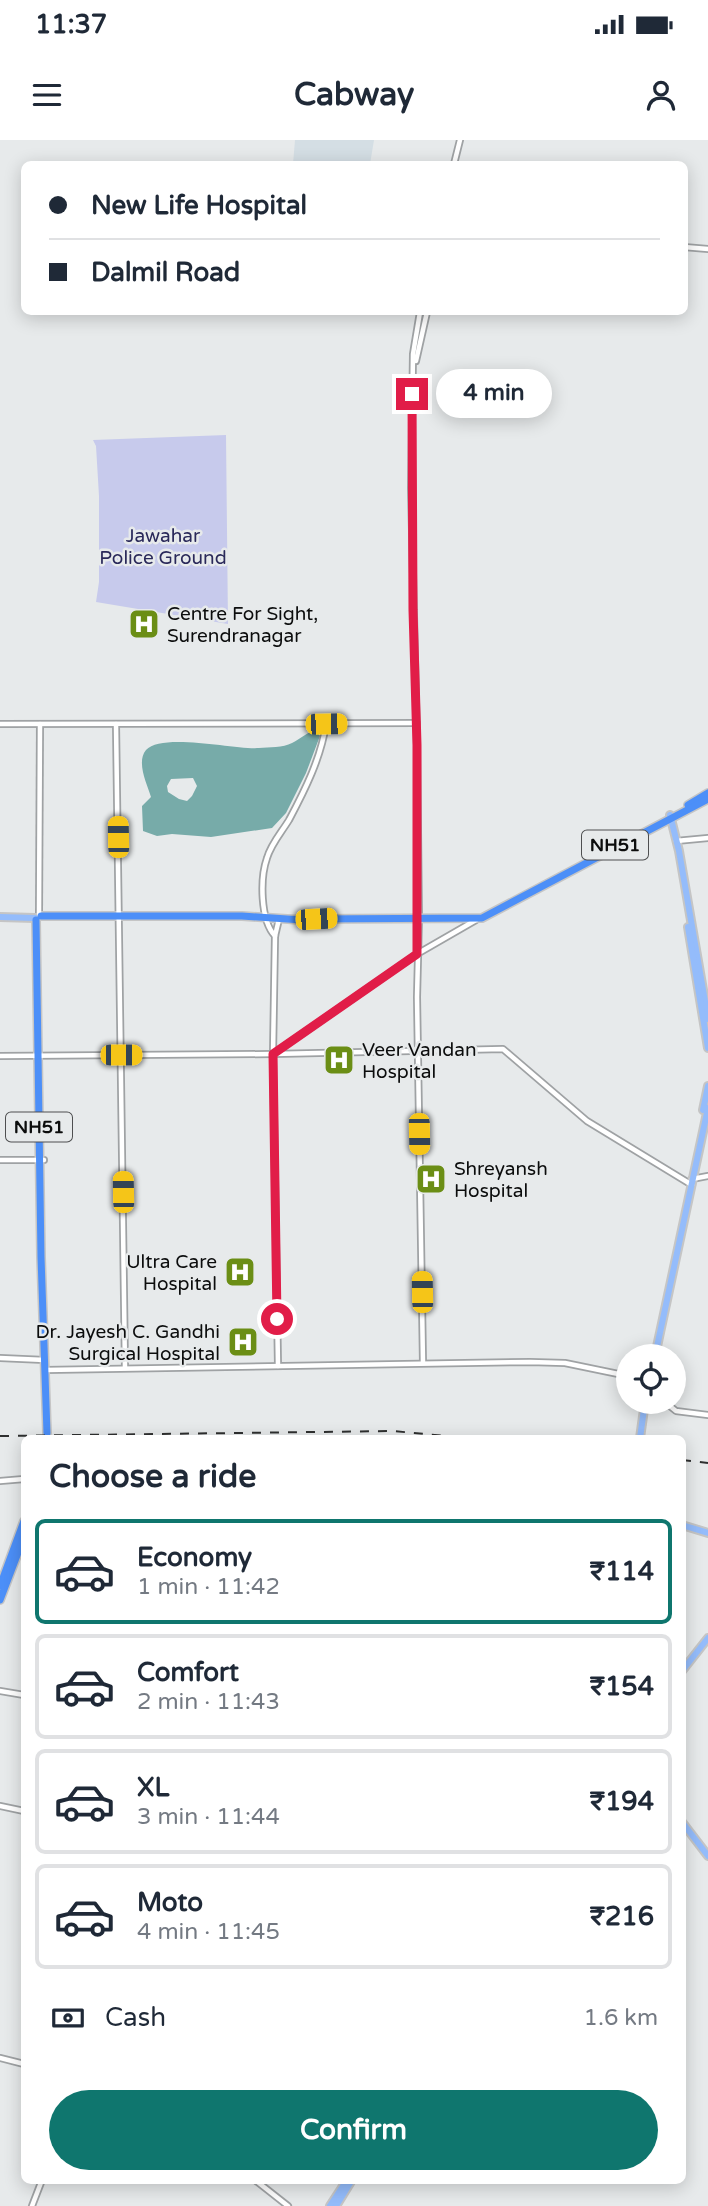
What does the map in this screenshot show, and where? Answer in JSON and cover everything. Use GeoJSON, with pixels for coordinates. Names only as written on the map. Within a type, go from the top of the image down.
{"type":"FeatureCollection","features":[{"type":"Feature","properties":{"kind":"highway","name":"NH51"},"geometry":{"type":"LineString","coordinates":[[671,817],[708,793]]}},
{"type":"Feature","properties":{"kind":"highway","name":"NH51"},"geometry":{"type":"LineString","coordinates":[[47,1433],[38,918],[478,919],[708,799]]}},
{"type":"Feature","properties":{"kind":"highway"},"geometry":{"type":"LineString","coordinates":[[0,1587],[21,1529]]}},
{"type":"Feature","properties":{"kind":"highway"},"geometry":{"type":"LineString","coordinates":[[0,1600],[21,1545]]}},
{"type":"Feature","properties":{"kind":"main road"},"geometry":{"type":"LineString","coordinates":[[671,817],[708,1019]]}},
{"type":"Feature","properties":{"kind":"main road"},"geometry":{"type":"LineString","coordinates":[[677,844],[708,1048]]}},
{"type":"Feature","properties":{"kind":"main road"},"geometry":{"type":"LineString","coordinates":[[0,917],[38,918]]}},
{"type":"Feature","properties":{"kind":"main road"},"geometry":{"type":"LineString","coordinates":[[691,1182],[708,1086]]}},
{"type":"Feature","properties":{"kind":"main road"},"geometry":{"type":"LineString","coordinates":[[658,1344],[681,1236],[681,1223],[708,1108]]}},
{"type":"Feature","properties":{"kind":"main road"},"geometry":{"type":"LineString","coordinates":[[640,1435],[643,1414]]}},
{"type":"Feature","properties":{"kind":"main road"},"geometry":{"type":"LineString","coordinates":[[686,1526],[708,1533]]}},
{"type":"Feature","properties":{"kind":"main road"},"geometry":{"type":"LineString","coordinates":[[686,1666],[708,1638]]}},
{"type":"Feature","properties":{"kind":"main road"},"geometry":{"type":"LineString","coordinates":[[686,1672],[708,1645]]}},
{"type":"Feature","properties":{"kind":"main road"},"geometry":{"type":"LineString","coordinates":[[686,1827],[708,1856]]}},
{"type":"Feature","properties":{"kind":"main road"},"geometry":{"type":"LineString","coordinates":[[330,2206],[344,2184]]}},
{"type":"Feature","properties":{"kind":"main road"},"geometry":{"type":"LineString","coordinates":[[336,2206],[350,2184]]}},
{"type":"Feature","properties":{"kind":"street"},"geometry":{"type":"LineString","coordinates":[[455,161],[460,140]]}},
{"type":"Feature","properties":{"kind":"street"},"geometry":{"type":"LineString","coordinates":[[688,247],[708,248]]}},
{"type":"Feature","properties":{"kind":"street"},"geometry":{"type":"LineString","coordinates":[[420,315],[412,394],[411,488],[423,1363]]}},
{"type":"Feature","properties":{"kind":"street"},"geometry":{"type":"LineString","coordinates":[[414,365],[425,315]]}},
{"type":"Feature","properties":{"kind":"street"},"geometry":{"type":"LineString","coordinates":[[38,918],[40,723]]}},
{"type":"Feature","properties":{"kind":"street"},"geometry":{"type":"LineString","coordinates":[[0,724],[416,723]]}},
{"type":"Feature","properties":{"kind":"street"},"geometry":{"type":"LineString","coordinates":[[116,724],[125,1368]]}},
{"type":"Feature","properties":{"kind":"street"},"geometry":{"type":"LineString","coordinates":[[275,936],[264,917],[266,858],[293,811],[318,757],[326,724]]}},
{"type":"Feature","properties":{"kind":"street"},"geometry":{"type":"LineString","coordinates":[[677,844],[708,838]]}},
{"type":"Feature","properties":{"kind":"street"},"geometry":{"type":"LineString","coordinates":[[278,1366],[273,1054],[275,936],[280,918]]}},
{"type":"Feature","properties":{"kind":"street"},"geometry":{"type":"LineString","coordinates":[[273,1054],[417,954],[478,919]]}},
{"type":"Feature","properties":{"kind":"street"},"geometry":{"type":"LineString","coordinates":[[0,1056],[503,1049],[587,1121],[691,1182],[708,1176]]}},
{"type":"Feature","properties":{"kind":"street"},"geometry":{"type":"LineString","coordinates":[[0,1160],[41,1160]]}},
{"type":"Feature","properties":{"kind":"street"},"geometry":{"type":"LineString","coordinates":[[0,1358],[45,1360]]}},
{"type":"Feature","properties":{"kind":"street"},"geometry":{"type":"LineString","coordinates":[[45,1370],[565,1363],[616,1374]]}},
{"type":"Feature","properties":{"kind":"street"},"geometry":{"type":"LineString","coordinates":[[686,1412],[708,1415]]}},
{"type":"Feature","properties":{"kind":"street"},"geometry":{"type":"LineString","coordinates":[[0,1481],[21,1479]]}},
{"type":"Feature","properties":{"kind":"street"},"geometry":{"type":"LineString","coordinates":[[0,1691],[21,1694]]}},
{"type":"Feature","properties":{"kind":"street"},"geometry":{"type":"LineString","coordinates":[[0,1806],[21,1810]]}},
{"type":"Feature","properties":{"kind":"street"},"geometry":{"type":"LineString","coordinates":[[0,2058],[21,2063]]}},
{"type":"Feature","properties":{"kind":"street"},"geometry":{"type":"LineString","coordinates":[[32,2206],[40,2184]]}},
{"type":"Feature","properties":{"kind":"street"},"geometry":{"type":"LineString","coordinates":[[260,2184],[288,2206]]}},
{"type":"Feature","properties":{"kind":"shaded area"},"geometry":{"type":"Polygon","coordinates":[[[295,140],[374,140],[370,161],[293,161],[295,140]]]}},
{"type":"Feature","properties":{"kind":"shaded area"},"geometry":{"type":"Polygon","coordinates":[[[315,730],[320,736],[306,773],[286,813],[272,828],[211,837],[172,834],[157,836],[143,831],[142,806],[151,797],[143,773],[142,761],[146,750],[167,742],[248,748],[276,747],[288,745],[315,730]],[[193,778],[171,779],[167,786],[168,792],[187,801],[197,786],[193,778]]]}},
{"type":"Feature","properties":{"kind":"green space","name":"Jawahar Police Ground"},"geometry":{"type":"Polygon","coordinates":[[[226,435],[228,624],[96,602],[99,582],[99,496],[96,446],[93,440],[226,435]]]}},
{"type":"Feature","properties":{"kind":"railway"},"geometry":{"type":"LineString","coordinates":[[79,1435],[393,1431],[435,1435]]}},
{"type":"Feature","properties":{"kind":"railway"},"geometry":{"type":"LineString","coordinates":[[0,1436],[21,1436]]}},
{"type":"Feature","properties":{"kind":"railway"},"geometry":{"type":"LineString","coordinates":[[686,1460],[708,1463]]}},
{"type":"Feature","properties":{"kind":"place","name":"Centre For Sight, Surendranagar"},"geometry":{"type":"Point","coordinates":[144,624]}},
{"type":"Feature","properties":{"kind":"place","name":"Veer Vandan Hospital"},"geometry":{"type":"Point","coordinates":[339,1060]}},
{"type":"Feature","properties":{"kind":"place","name":"Shreyansh Hospital"},"geometry":{"type":"Point","coordinates":[431,1179]}},
{"type":"Feature","properties":{"kind":"place","name":"Ultra Care Hospital"},"geometry":{"type":"Point","coordinates":[240,1272]}},
{"type":"Feature","properties":{"kind":"place","name":"Dr. Jayesh C. Gandhi Surgical Hospital"},"geometry":{"type":"Point","coordinates":[243,1342]}},
{"type":"Feature","properties":{"kind":"route"},"geometry":{"type":"LineString","coordinates":[[277,1319],[273,1054],[417,954],[419,919],[411,488],[412,394]]}}]}
